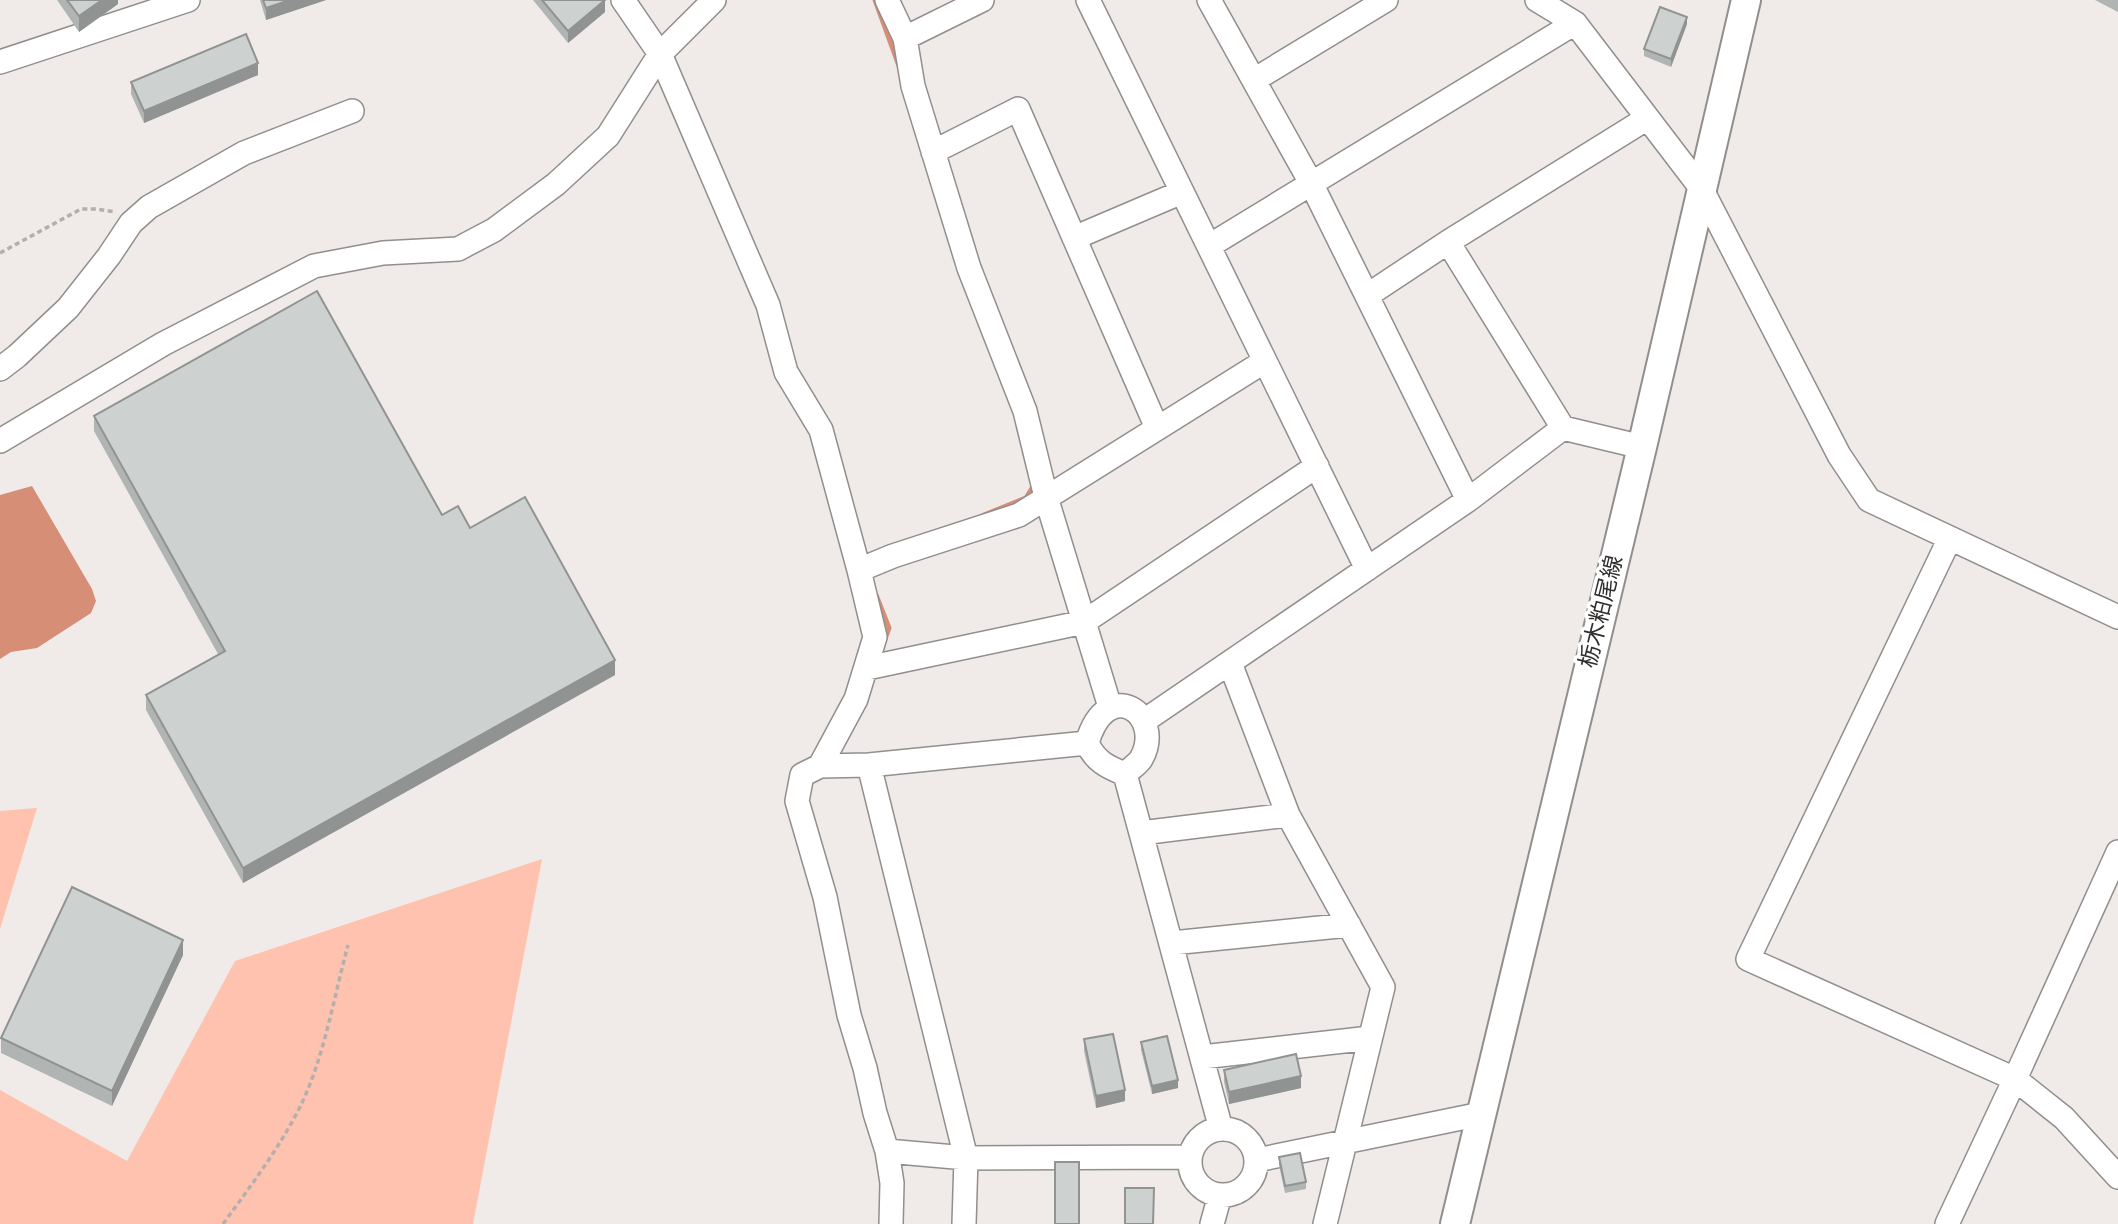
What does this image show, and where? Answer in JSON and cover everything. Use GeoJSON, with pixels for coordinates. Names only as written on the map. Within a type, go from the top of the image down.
{"type":"FeatureCollection","features":[{"type":"Feature","properties":{"kind":"main road","name":"栃木粕尾線"},"geometry":{"type":"LineString","coordinates":[[1455,1224],[1642,447],[1746,0]]}},
{"type":"Feature","properties":{"kind":"street"},"geometry":{"type":"LineString","coordinates":[[0,62],[188,0]]}},
{"type":"Feature","properties":{"kind":"street"},"geometry":{"type":"LineString","coordinates":[[623,0],[660,54],[768,304],[786,372],[821,430],[859,570],[875,637],[856,699],[820,766]]}},
{"type":"Feature","properties":{"kind":"street"},"geometry":{"type":"LineString","coordinates":[[0,441],[163,344],[314,267],[383,253],[458,249],[482,237],[556,184],[608,136],[660,54],[714,0]]}},
{"type":"Feature","properties":{"kind":"street"},"geometry":{"type":"LineString","coordinates":[[887,0],[905,38],[912,86],[969,268],[1025,411],[1046,497],[1110,707]]}},
{"type":"Feature","properties":{"kind":"street"},"geometry":{"type":"LineString","coordinates":[[905,38],[982,0]]}},
{"type":"Feature","properties":{"kind":"street"},"geometry":{"type":"LineString","coordinates":[[1088,0],[1367,569]]}},
{"type":"Feature","properties":{"kind":"street"},"geometry":{"type":"LineString","coordinates":[[1209,0],[1311,183],[1468,500]]}},
{"type":"Feature","properties":{"kind":"street"},"geometry":{"type":"LineString","coordinates":[[1254,80],[1386,0]]}},
{"type":"Feature","properties":{"kind":"street"},"geometry":{"type":"LineString","coordinates":[[1537,0],[1575,23],[1701,188],[1839,455],[1869,500],[2118,617]]}},
{"type":"Feature","properties":{"kind":"street"},"geometry":{"type":"LineString","coordinates":[[1209,246],[1575,23]]}},
{"type":"Feature","properties":{"kind":"street"},"geometry":{"type":"LineString","coordinates":[[933,152],[1018,109],[1157,428]]}},
{"type":"Feature","properties":{"kind":"street"},"geometry":{"type":"LineString","coordinates":[[0,369],[68,308],[131,223],[149,207],[244,153],[352,111]]}},
{"type":"Feature","properties":{"kind":"street"},"geometry":{"type":"LineString","coordinates":[[1368,295],[1646,119]]}},
{"type":"Feature","properties":{"kind":"street"},"geometry":{"type":"LineString","coordinates":[[1074,238],[1182,191]]}},
{"type":"Feature","properties":{"kind":"street"},"geometry":{"type":"LineString","coordinates":[[1448,242],[1563,428],[1642,447]]}},
{"type":"Feature","properties":{"kind":"street"},"geometry":{"type":"LineString","coordinates":[[859,570],[893,556],[1019,515],[1265,361]]}},
{"type":"Feature","properties":{"kind":"street"},"geometry":{"type":"LineString","coordinates":[[1144,721],[1468,500],[1563,428]]}},
{"type":"Feature","properties":{"kind":"street"},"geometry":{"type":"LineString","coordinates":[[867,668],[1084,622],[1317,466]]}},
{"type":"Feature","properties":{"kind":"street"},"geometry":{"type":"LineString","coordinates":[[1950,538],[1748,959],[2015,1079],[2064,1118],[2118,1177]]}},
{"type":"Feature","properties":{"kind":"street"},"geometry":{"type":"LineString","coordinates":[[1230,663],[1288,815],[1383,987],[1325,1224]]}},
{"type":"Feature","properties":{"kind":"street"},"geometry":{"type":"LineString","coordinates":[[1121,706],[1138,713],[1144,721],[1148,736],[1141,760],[1125,774],[1094,757],[1087,743],[1092,724],[1100,713],[1110,707],[1121,706]]}},
{"type":"Feature","properties":{"kind":"street"},"geometry":{"type":"LineString","coordinates":[[891,1224],[892,1183],[887,1151],[849,1015],[825,897],[797,802],[802,775],[820,766],[869,765],[1087,743]]}},
{"type":"Feature","properties":{"kind":"street"},"geometry":{"type":"LineString","coordinates":[[869,765],[966,1158],[964,1224]]}},
{"type":"Feature","properties":{"kind":"street"},"geometry":{"type":"LineString","coordinates":[[1125,774],[1221,1129]]}},
{"type":"Feature","properties":{"kind":"street"},"geometry":{"type":"LineString","coordinates":[[1141,833],[1288,815]]}},
{"type":"Feature","properties":{"kind":"street"},"geometry":{"type":"LineString","coordinates":[[1947,1224],[2118,852]]}},
{"type":"Feature","properties":{"kind":"street"},"geometry":{"type":"LineString","coordinates":[[1172,943],[1349,925]]}},
{"type":"Feature","properties":{"kind":"street"},"geometry":{"type":"LineString","coordinates":[[1202,1057],[1370,1038]]}},
{"type":"Feature","properties":{"kind":"street"},"geometry":{"type":"LineString","coordinates":[[1257,1160],[1481,1114]]}},
{"type":"Feature","properties":{"kind":"street"},"geometry":{"type":"LineString","coordinates":[[1221,1129],[1238,1132],[1251,1143],[1257,1160],[1252,1179],[1239,1192],[1220,1195],[1203,1189],[1193,1175],[1191,1157],[1196,1143],[1207,1133],[1221,1129]]}},
{"type":"Feature","properties":{"kind":"street"},"geometry":{"type":"LineString","coordinates":[[887,1151],[966,1158],[1191,1157]]}},
{"type":"Feature","properties":{"kind":"street"},"geometry":{"type":"LineString","coordinates":[[1212,1224],[1220,1195]]}},
{"type":"Feature","properties":{"kind":"path"},"geometry":{"type":"LineString","coordinates":[[0,253],[81,209],[139,216]]}},
{"type":"Feature","properties":{"kind":"path"},"geometry":{"type":"LineString","coordinates":[[223,1224],[269,1161],[299,1109],[316,1066],[348,945]]}},
{"type":"Feature","properties":{"kind":"shaded area"},"geometry":{"type":"Polygon","coordinates":[[[32,486],[92,589],[96,601],[91,613],[37,648],[11,652],[0,659],[0,495],[32,486]]]}},
{"type":"Feature","properties":{"kind":"shaded area"},"geometry":{"type":"Polygon","coordinates":[[[37,808],[0,929],[0,811],[37,808]]]}},
{"type":"Feature","properties":{"kind":"shaded area"},"geometry":{"type":"Polygon","coordinates":[[[542,859],[473,1224],[0,1224],[0,1090],[127,1161],[235,961],[542,859]]]}},
{"type":"Feature","properties":{"kind":"building"},"geometry":{"type":"Polygon","coordinates":[[[67,0],[102,0],[79,16],[67,0]]]}},
{"type":"Feature","properties":{"kind":"building"},"geometry":{"type":"Polygon","coordinates":[[[263,0],[290,0],[266,8],[263,0]]]}},
{"type":"Feature","properties":{"kind":"building"},"geometry":{"type":"Polygon","coordinates":[[[542,0],[605,0],[568,31],[542,0]]]}},
{"type":"Feature","properties":{"kind":"building"},"geometry":{"type":"Polygon","coordinates":[[[1660,7],[1687,17],[1671,59],[1644,49],[1660,7]]]}},
{"type":"Feature","properties":{"kind":"building"},"geometry":{"type":"Polygon","coordinates":[[[246,34],[258,63],[144,111],[131,82],[246,34]]]}},
{"type":"Feature","properties":{"kind":"building"},"geometry":{"type":"Polygon","coordinates":[[[317,291],[442,515],[458,506],[470,528],[525,497],[615,660],[243,868],[146,695],[225,651],[94,416],[317,291]]]}},
{"type":"Feature","properties":{"kind":"building"},"geometry":{"type":"Polygon","coordinates":[[[72,887],[183,940],[112,1091],[1,1038],[72,887]]]}},
{"type":"Feature","properties":{"kind":"building"},"geometry":{"type":"Polygon","coordinates":[[[1113,1034],[1125,1090],[1096,1096],[1084,1039],[1113,1034]]]}},
{"type":"Feature","properties":{"kind":"building"},"geometry":{"type":"Polygon","coordinates":[[[1167,1036],[1178,1080],[1152,1086],[1141,1042],[1167,1036]]]}},
{"type":"Feature","properties":{"kind":"building"},"geometry":{"type":"Polygon","coordinates":[[[1296,1054],[1301,1076],[1229,1092],[1224,1070],[1296,1054]]]}},
{"type":"Feature","properties":{"kind":"building"},"geometry":{"type":"Polygon","coordinates":[[[1300,1153],[1306,1182],[1285,1186],[1279,1157],[1300,1153]]]}},
{"type":"Feature","properties":{"kind":"building"},"geometry":{"type":"Polygon","coordinates":[[[1055,1162],[1079,1162],[1079,1224],[1055,1224],[1055,1162]]]}},
{"type":"Feature","properties":{"kind":"building"},"geometry":{"type":"Polygon","coordinates":[[[1125,1188],[1154,1188],[1153,1224],[1125,1224],[1125,1188]]]}},
{"type":"Feature","properties":{"kind":"waterway"},"geometry":{"type":"LineString","coordinates":[[875,0],[899,66]]}},
{"type":"Feature","properties":{"kind":"waterway"},"geometry":{"type":"LineString","coordinates":[[984,515],[1026,498],[1034,485],[1033,481]]}},
{"type":"Feature","properties":{"kind":"waterway"},"geometry":{"type":"LineString","coordinates":[[876,595],[889,628],[884,642]]}}]}
